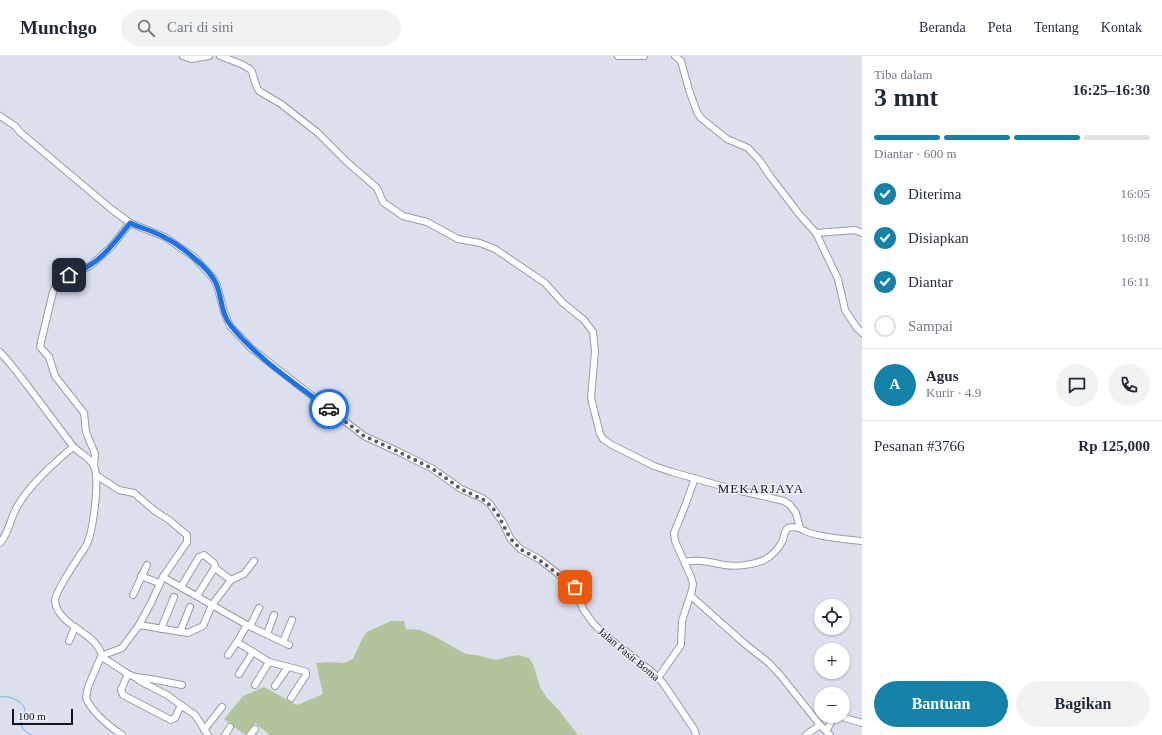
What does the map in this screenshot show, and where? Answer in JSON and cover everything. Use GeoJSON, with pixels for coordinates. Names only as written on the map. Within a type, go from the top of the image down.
{"type":"FeatureCollection","features":[{"type":"Feature","properties":{"kind":"street"},"geometry":{"type":"LineString","coordinates":[[183,56],[191,59],[209,56]]}},
{"type":"Feature","properties":{"kind":"street"},"geometry":{"type":"LineString","coordinates":[[220,56],[250,69],[259,91],[281,104],[318,133],[378,190],[383,202],[403,216],[427,222],[458,239],[480,243],[495,249],[545,283],[563,303],[584,320],[593,332],[594,351],[591,398],[601,436],[612,445],[654,466],[732,489],[784,501],[790,505],[796,513],[800,528]]}},
{"type":"Feature","properties":{"kind":"street"},"geometry":{"type":"LineString","coordinates":[[618,56],[644,56]]}},
{"type":"Feature","properties":{"kind":"street"},"geometry":{"type":"LineString","coordinates":[[675,56],[681,61],[694,106],[701,118],[727,139],[748,148],[760,161],[799,214],[816,233],[838,279],[845,310],[862,333]]}},
{"type":"Feature","properties":{"kind":"street","name":"Jalan Pasir Boma"},"geometry":{"type":"LineString","coordinates":[[0,116],[15,126],[21,133],[130,223],[165,237],[194,257],[213,278],[230,326],[251,348],[271,364],[364,436],[433,469],[461,489],[486,501],[497,513],[510,538],[520,549],[538,559],[574,586],[583,608],[592,623],[663,683],[695,732]]}},
{"type":"Feature","properties":{"kind":"street"},"geometry":{"type":"LineString","coordinates":[[130,223],[111,248],[90,266],[59,280],[53,292],[40,342],[40,347],[49,357],[55,376],[84,413],[86,432],[95,454],[95,510],[89,540],[55,598],[58,610],[69,622],[96,644],[101,651],[102,657],[128,674],[136,677],[182,686]]}},
{"type":"Feature","properties":{"kind":"street"},"geometry":{"type":"LineString","coordinates":[[816,233],[855,230],[862,232]]}},
{"type":"Feature","properties":{"kind":"street"},"geometry":{"type":"LineString","coordinates":[[0,352],[74,447],[94,466]]}},
{"type":"Feature","properties":{"kind":"street"},"geometry":{"type":"LineString","coordinates":[[0,543],[8,533],[13,516],[25,495],[64,454],[74,447]]}},
{"type":"Feature","properties":{"kind":"street"},"geometry":{"type":"LineString","coordinates":[[96,475],[119,490],[134,493],[187,535],[187,542],[163,577],[139,625],[122,648],[102,657],[91,682],[86,698],[106,722],[122,735]]}},
{"type":"Feature","properties":{"kind":"street"},"geometry":{"type":"LineString","coordinates":[[658,678],[681,645],[682,622],[691,596],[692,581],[675,541],[674,533],[695,478]]}},
{"type":"Feature","properties":{"kind":"street"},"geometry":{"type":"LineString","coordinates":[[685,562],[693,560],[732,566],[765,559],[776,551],[787,529],[789,528],[800,528],[805,531],[821,535],[862,541]]}},
{"type":"Feature","properties":{"kind":"street"},"geometry":{"type":"LineString","coordinates":[[181,587],[201,556],[204,555],[214,563],[215,568],[231,580]]}},
{"type":"Feature","properties":{"kind":"street"},"geometry":{"type":"LineString","coordinates":[[139,625],[190,633],[204,626],[212,605],[231,580],[244,574],[254,561]]}},
{"type":"Feature","properties":{"kind":"street"},"geometry":{"type":"LineString","coordinates":[[133,595],[147,565]]}},
{"type":"Feature","properties":{"kind":"street"},"geometry":{"type":"LineString","coordinates":[[197,596],[215,568]]}},
{"type":"Feature","properties":{"kind":"street"},"geometry":{"type":"LineString","coordinates":[[141,576],[159,584]]}},
{"type":"Feature","properties":{"kind":"street"},"geometry":{"type":"LineString","coordinates":[[163,577],[248,625],[286,644],[292,620]]}},
{"type":"Feature","properties":{"kind":"street"},"geometry":{"type":"LineString","coordinates":[[691,596],[782,676],[820,725],[828,733],[832,723]]}},
{"type":"Feature","properties":{"kind":"street"},"geometry":{"type":"LineString","coordinates":[[161,629],[174,597]]}},
{"type":"Feature","properties":{"kind":"street"},"geometry":{"type":"LineString","coordinates":[[180,632],[190,607]]}},
{"type":"Feature","properties":{"kind":"street"},"geometry":{"type":"LineString","coordinates":[[228,655],[259,608]]}},
{"type":"Feature","properties":{"kind":"street"},"geometry":{"type":"LineString","coordinates":[[267,634],[274,615]]}},
{"type":"Feature","properties":{"kind":"street"},"geometry":{"type":"LineString","coordinates":[[69,641],[75,627]]}},
{"type":"Feature","properties":{"kind":"street"},"geometry":{"type":"LineString","coordinates":[[237,642],[269,662],[304,671],[306,674],[292,698]]}},
{"type":"Feature","properties":{"kind":"street"},"geometry":{"type":"LineString","coordinates":[[239,674],[253,652]]}},
{"type":"Feature","properties":{"kind":"street"},"geometry":{"type":"LineString","coordinates":[[255,685],[269,662]]}},
{"type":"Feature","properties":{"kind":"street"},"geometry":{"type":"LineString","coordinates":[[275,686],[288,667]]}},
{"type":"Feature","properties":{"kind":"street"},"geometry":{"type":"LineString","coordinates":[[128,674],[121,690],[123,695],[171,720],[175,718],[182,705]]}},
{"type":"Feature","properties":{"kind":"street"},"geometry":{"type":"LineString","coordinates":[[136,677],[140,681],[167,695],[195,715],[206,732],[222,707]]}},
{"type":"Feature","properties":{"kind":"street"},"geometry":{"type":"LineString","coordinates":[[167,695],[171,683]]}},
{"type":"Feature","properties":{"kind":"street"},"geometry":{"type":"LineString","coordinates":[[850,720],[862,723]]}},
{"type":"Feature","properties":{"kind":"street"},"geometry":{"type":"LineString","coordinates":[[806,735],[820,725]]}},
{"type":"Feature","properties":{"kind":"street"},"geometry":{"type":"LineString","coordinates":[[225,735],[230,727]]}},
{"type":"Feature","properties":{"kind":"street"},"geometry":{"type":"LineString","coordinates":[[250,735],[255,729]]}},
{"type":"Feature","properties":{"kind":"street"},"geometry":{"type":"LineString","coordinates":[[690,735],[695,732]]}},
{"type":"Feature","properties":{"kind":"green space"},"geometry":{"type":"Polygon","coordinates":[[[391,621],[404,621],[406,629],[420,630],[432,635],[466,654],[496,660],[519,655],[529,658],[534,666],[540,687],[547,698],[558,709],[578,735],[270,735],[255,723],[245,735],[224,719],[243,696],[264,687],[297,705],[323,694],[316,663],[344,663],[353,659],[362,639],[367,632],[391,621]]]}},
{"type":"Feature","properties":{"kind":"waterway"},"geometry":{"type":"LineString","coordinates":[[0,697],[12,698],[22,705],[25,715],[21,721],[21,726],[26,732],[32,735]]}},
{"type":"Feature","properties":{"kind":"way so far"},"geometry":{"type":"LineString","coordinates":[[329,409],[352,428],[370,440],[399,452],[433,469],[461,489],[482,498],[490,504],[497,513],[510,538],[520,549],[538,559],[575,587]]}},
{"type":"Feature","properties":{"kind":"district","name":"MEKARJAYA"},"geometry":{"type":"Point","coordinates":[761,488]}},
{"type":"Feature","properties":{"kind":"route"},"geometry":{"type":"LineString","coordinates":[[69,275],[77,273],[90,266],[111,248],[130,223],[165,237],[194,257],[213,278],[230,326],[251,348],[329,409]]}}]}
